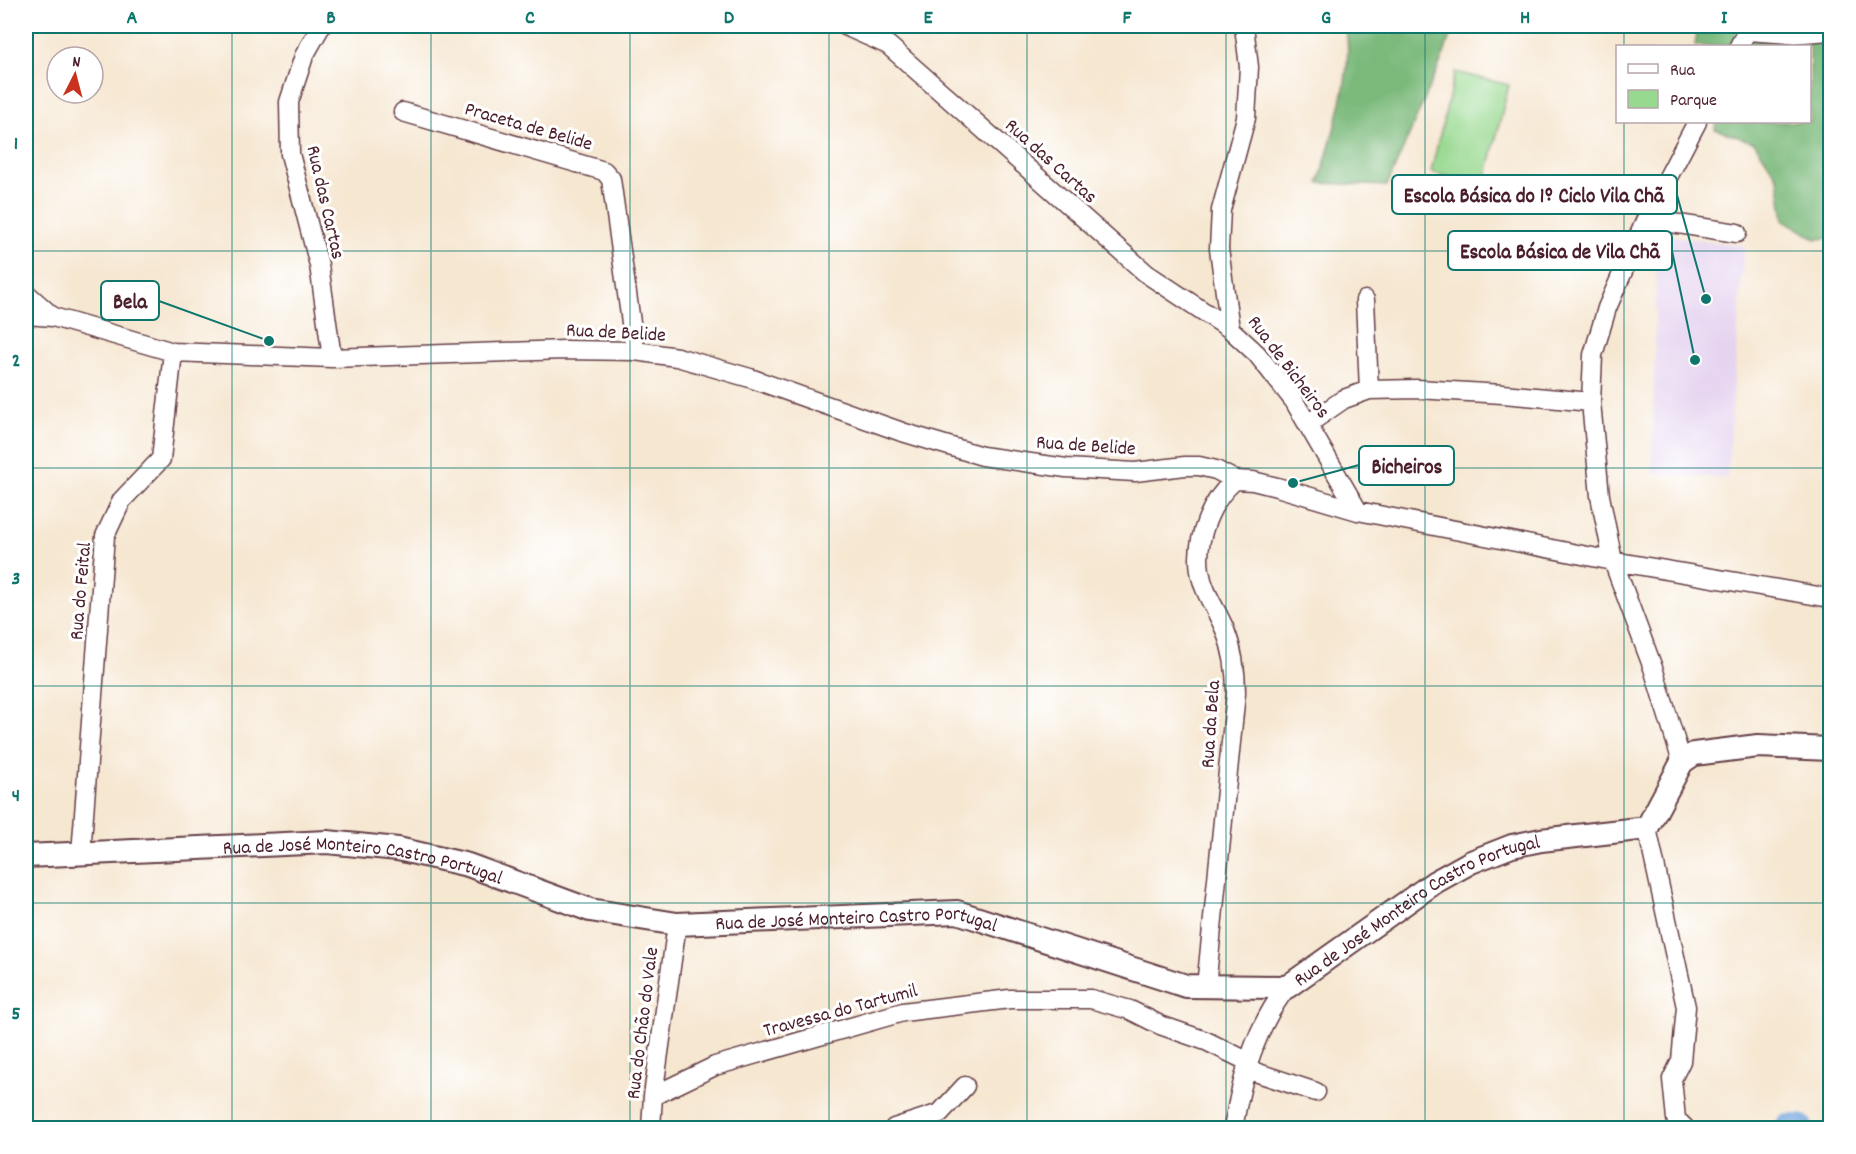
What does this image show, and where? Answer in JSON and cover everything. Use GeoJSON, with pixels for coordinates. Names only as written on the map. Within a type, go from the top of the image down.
{"type":"FeatureCollection","features":[{"type":"Feature","properties":{"kind":"main road"},"geometry":{"type":"LineString","coordinates":[[1647,828],[1682,762],[1694,754],[1758,746],[1830,749]]}},
{"type":"Feature","properties":{"kind":"main road","name":"Rua de José Monteiro Castro Portugal"},"geometry":{"type":"LineString","coordinates":[[26,856],[327,843],[398,849],[468,865],[591,910],[676,924],[957,912],[1186,986],[1287,987],[1435,882],[1470,862],[1512,846],[1541,840],[1647,828]]}},
{"type":"Feature","properties":{"kind":"street","name":"Rua das Cartas"},"geometry":{"type":"LineString","coordinates":[[321,26],[304,56],[289,102],[290,143],[319,265],[332,358]]}},
{"type":"Feature","properties":{"kind":"street","name":"Rua das Cartas"},"geometry":{"type":"LineString","coordinates":[[845,26],[888,45],[1147,274],[1230,329]]}},
{"type":"Feature","properties":{"kind":"street","name":"Rua de Bicheiros"},"geometry":{"type":"LineString","coordinates":[[1244,26],[1249,68],[1246,118],[1221,210],[1219,249],[1230,329],[1257,354],[1294,401],[1358,511]]}},
{"type":"Feature","properties":{"kind":"street"},"geometry":{"type":"LineString","coordinates":[[1743,39],[1830,31]]}},
{"type":"Feature","properties":{"kind":"street","name":"Praceta de Belide"},"geometry":{"type":"LineString","coordinates":[[403,112],[604,171],[611,179],[635,351]]}},
{"type":"Feature","properties":{"kind":"street"},"geometry":{"type":"LineString","coordinates":[[1682,762],[1653,668],[1613,561],[1600,496],[1591,402],[1593,355],[1607,308],[1646,219],[1696,123]]}},
{"type":"Feature","properties":{"kind":"street"},"geometry":{"type":"LineString","coordinates":[[1646,219],[1737,232]]}},
{"type":"Feature","properties":{"kind":"street","name":"Rua de Belide"},"geometry":{"type":"LineString","coordinates":[[26,293],[53,317],[173,352],[332,358],[564,350],[635,351],[677,357],[750,378],[902,432],[982,456],[1066,468],[1112,471],[1135,472],[1199,466],[1216,470],[1235,480],[1269,485],[1358,511],[1613,561],[1830,598]]}},
{"type":"Feature","properties":{"kind":"street"},"geometry":{"type":"LineString","coordinates":[[1365,300],[1369,390]]}},
{"type":"Feature","properties":{"kind":"street"},"geometry":{"type":"LineString","coordinates":[[26,315],[53,317]]}},
{"type":"Feature","properties":{"kind":"street","name":"Rua do Feital"},"geometry":{"type":"LineString","coordinates":[[81,854],[105,536],[122,500],[161,459],[173,352]]}},
{"type":"Feature","properties":{"kind":"street"},"geometry":{"type":"LineString","coordinates":[[1308,424],[1344,399],[1369,390],[1417,389],[1591,402]]}},
{"type":"Feature","properties":{"kind":"street","name":"Rua da Bela"},"geometry":{"type":"LineString","coordinates":[[1206,987],[1236,693],[1233,655],[1200,571],[1200,549],[1214,504],[1223,490],[1235,480]]}},
{"type":"Feature","properties":{"kind":"street"},"geometry":{"type":"LineString","coordinates":[[1647,828],[1686,1006],[1681,1061],[1672,1079],[1676,1119],[1685,1128]]}},
{"type":"Feature","properties":{"kind":"street","name":"Rua do Chão do Vale"},"geometry":{"type":"LineString","coordinates":[[651,1128],[653,1096],[676,924]]}},
{"type":"Feature","properties":{"kind":"street"},"geometry":{"type":"LineString","coordinates":[[1233,1128],[1240,1089],[1262,1026],[1273,1005],[1287,987]]}},
{"type":"Feature","properties":{"kind":"street","name":"Travessa do Tartumil"},"geometry":{"type":"LineString","coordinates":[[653,1096],[715,1066],[903,1011],[1010,999],[1091,999],[1130,1010],[1160,1025],[1206,1041],[1247,1066],[1316,1092]]}},
{"type":"Feature","properties":{"kind":"street"},"geometry":{"type":"LineString","coordinates":[[894,1128],[940,1113],[964,1086]]}},
{"type":"Feature","properties":{"kind":"shaded area"},"geometry":{"type":"Polygon","coordinates":[[[1657,234],[1744,246],[1727,478],[1652,474],[1657,234]]]}},
{"type":"Feature","properties":{"kind":"green space"},"geometry":{"type":"Polygon","coordinates":[[[1345,26],[1453,26],[1444,54],[1387,186],[1319,183],[1345,83],[1348,44],[1345,26]]]}},
{"type":"Feature","properties":{"kind":"green space"},"geometry":{"type":"Polygon","coordinates":[[[1698,26],[1830,26],[1830,238],[1816,239],[1784,220],[1778,178],[1755,143],[1715,129],[1716,123],[1811,123],[1811,45],[1695,45],[1698,26]]]}},
{"type":"Feature","properties":{"kind":"green space"},"geometry":{"type":"Polygon","coordinates":[[[1455,72],[1509,85],[1484,186],[1431,172],[1455,72]]]}},
{"type":"Feature","properties":{"kind":"waterway"},"geometry":{"type":"LineString","coordinates":[[1789,1128],[1799,1128]]}},
{"type":"Feature","properties":{"kind":"place","name":"Escola Básica do 1º Ciclo Vila Chã"},"geometry":{"type":"Point","coordinates":[1706,299]}},
{"type":"Feature","properties":{"kind":"place","name":"Bela"},"geometry":{"type":"Point","coordinates":[269,341]}},
{"type":"Feature","properties":{"kind":"place","name":"Escola Básica de Vila Chã"},"geometry":{"type":"Point","coordinates":[1695,360]}},
{"type":"Feature","properties":{"kind":"place","name":"Bicheiros"},"geometry":{"type":"Point","coordinates":[1293,483]}}]}
